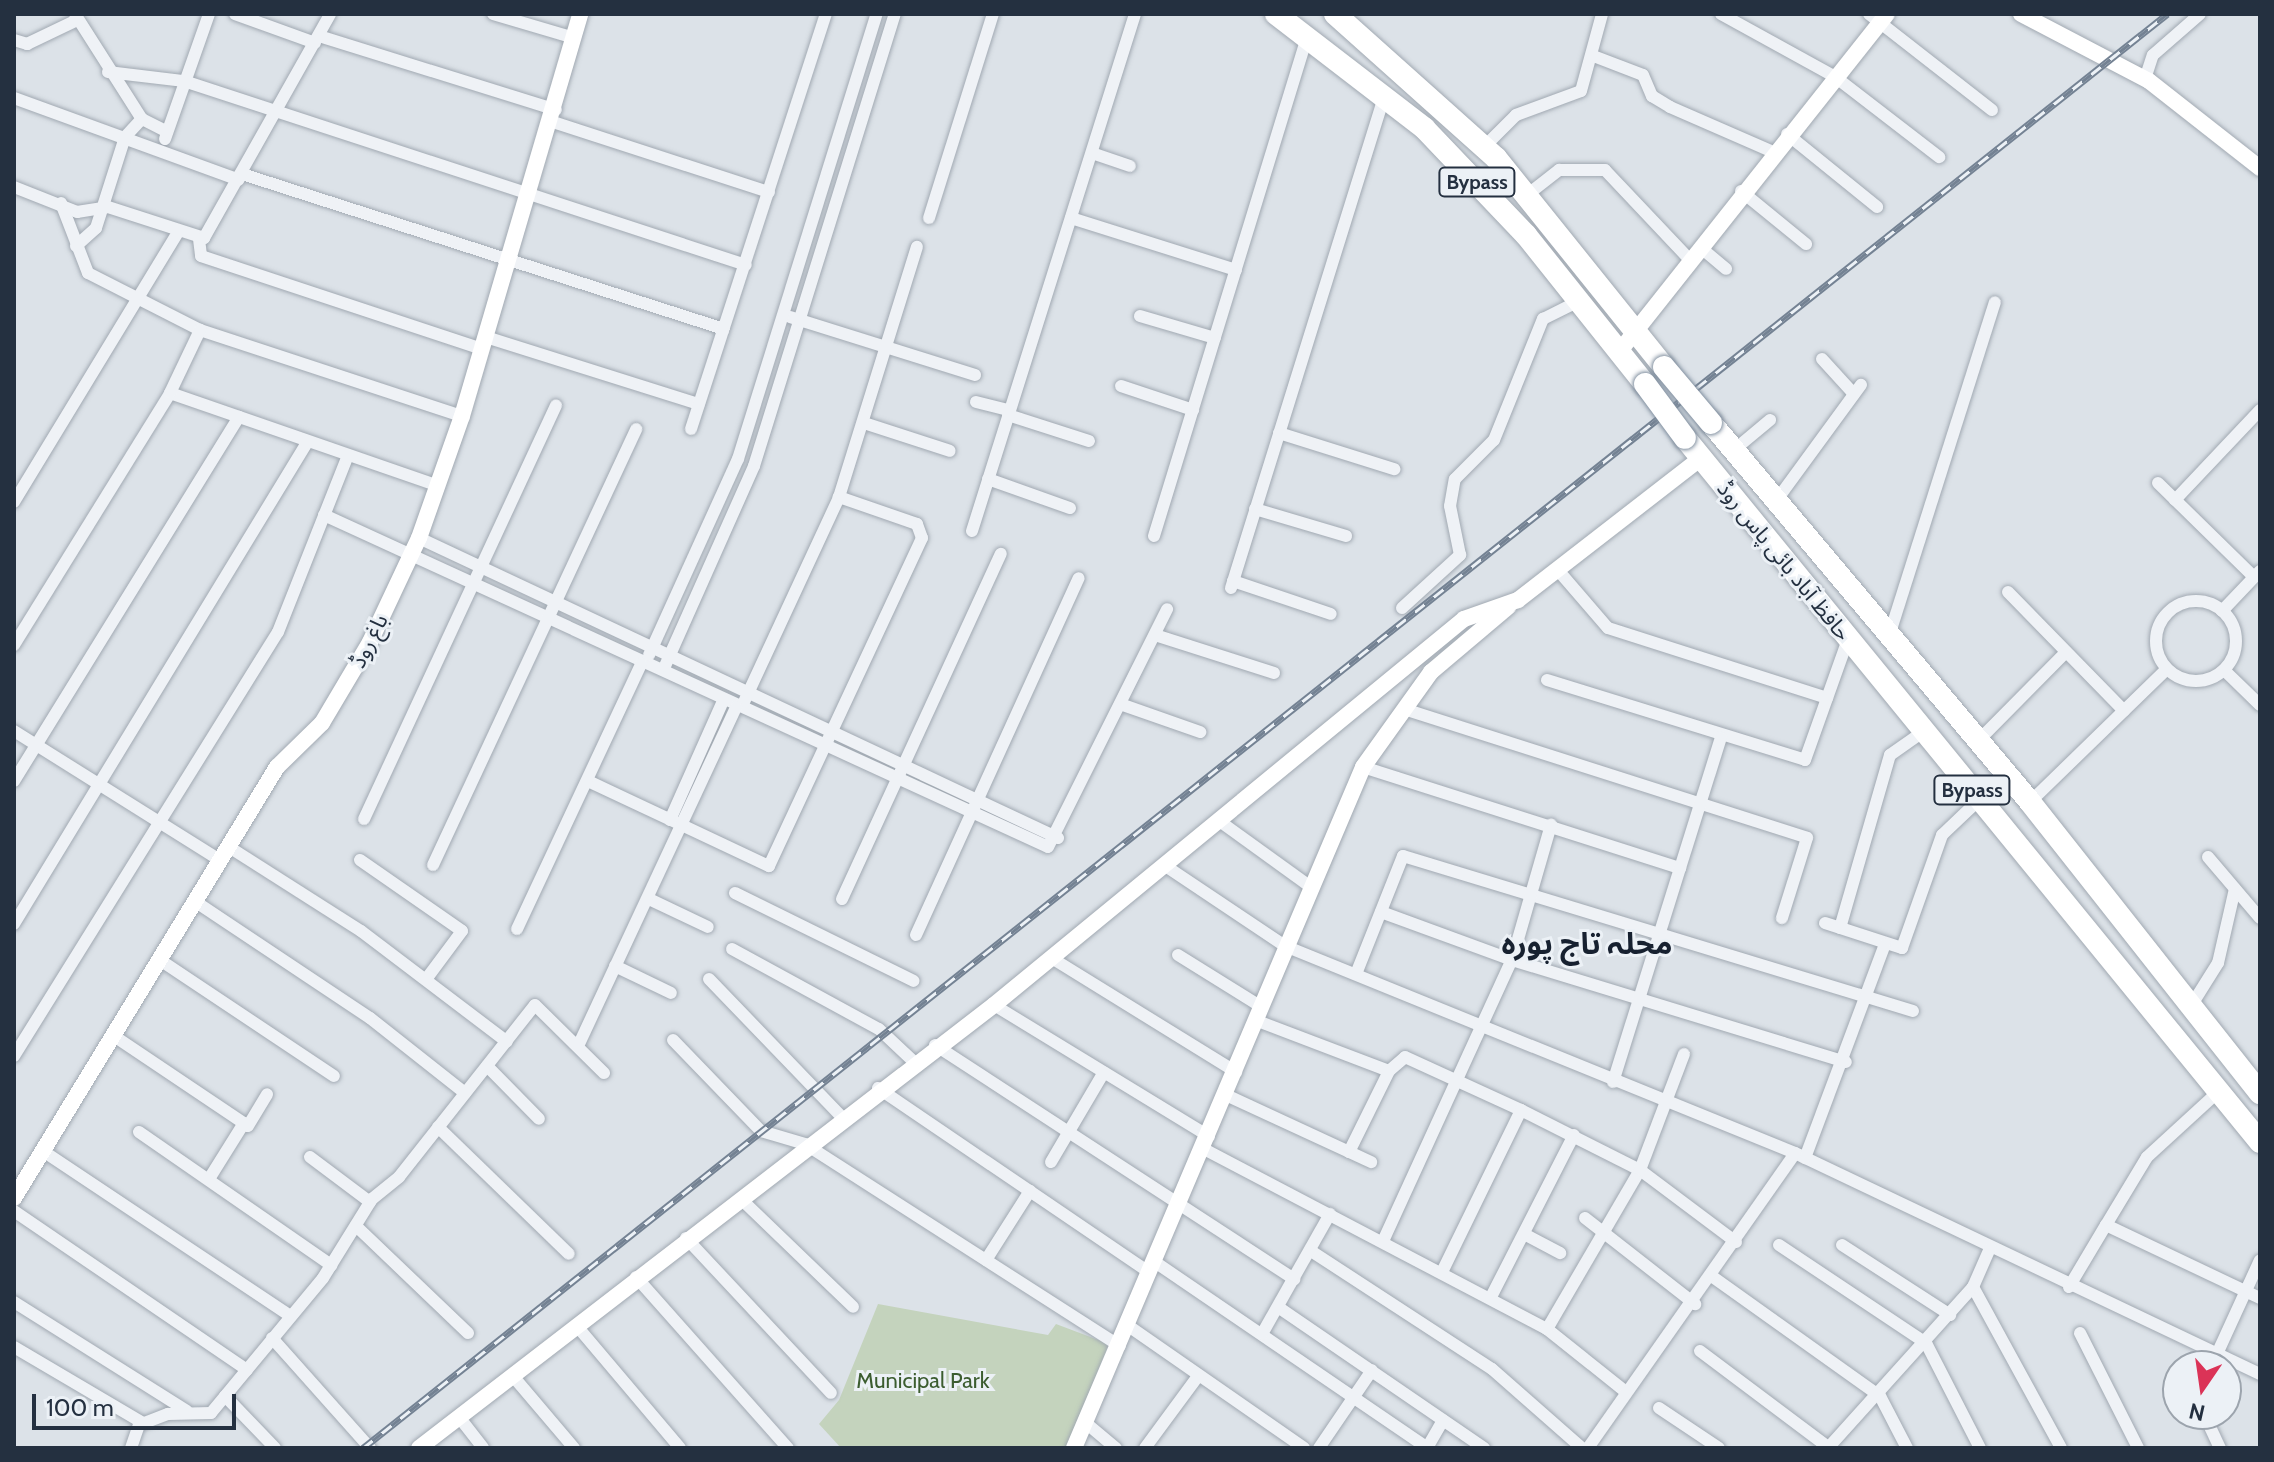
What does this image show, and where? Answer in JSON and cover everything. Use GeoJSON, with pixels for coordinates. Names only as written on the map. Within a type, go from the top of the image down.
{"type":"FeatureCollection","features":[{"type":"Feature","properties":{"kind":"highway","name":"حافظ آباد بائی پاس روڈ"},"geometry":{"type":"LineString","coordinates":[[1276,14],[1385,94],[1475,179],[1579,301],[1700,459],[2260,1142]]}},
{"type":"Feature","properties":{"kind":"highway","name":"حافظ آباد بائی پاس روڈ"},"geometry":{"type":"LineString","coordinates":[[1335,14],[1484,147],[1527,195],[1664,367],[2030,802],[2260,1093]]}},
{"type":"Feature","properties":{"kind":"street"},"geometry":{"type":"LineString","coordinates":[[162,150],[209,14]]}},
{"type":"Feature","properties":{"kind":"street"},"geometry":{"type":"LineString","coordinates":[[235,14],[554,116],[769,192]]}},
{"type":"Feature","properties":{"kind":"street"},"geometry":{"type":"LineString","coordinates":[[14,187],[92,215],[102,210],[199,239],[212,231],[330,14]]}},
{"type":"Feature","properties":{"kind":"street"},"geometry":{"type":"LineString","coordinates":[[493,14],[574,38]]}},
{"type":"Feature","properties":{"kind":"street","name":"باغ روڈ"},"geometry":{"type":"LineString","coordinates":[[14,1200],[277,767],[322,723],[346,685],[419,538],[462,416],[554,116],[580,14]]}},
{"type":"Feature","properties":{"kind":"street"},"geometry":{"type":"LineString","coordinates":[[691,429],[826,14]]}},
{"type":"Feature","properties":{"kind":"street"},"geometry":{"type":"LineString","coordinates":[[517,929],[651,651],[738,459],[780,313],[877,14]]}},
{"type":"Feature","properties":{"kind":"street"},"geometry":{"type":"LineString","coordinates":[[661,673],[754,466],[797,320],[895,14]]}},
{"type":"Feature","properties":{"kind":"street"},"geometry":{"type":"LineString","coordinates":[[929,218],[993,14]]}},
{"type":"Feature","properties":{"kind":"street"},"geometry":{"type":"LineString","coordinates":[[972,531],[1135,14]]}},
{"type":"Feature","properties":{"kind":"street"},"geometry":{"type":"LineString","coordinates":[[1484,147],[1516,115],[1581,91],[1596,57],[1602,14]]}},
{"type":"Feature","properties":{"kind":"street"},"geometry":{"type":"LineString","coordinates":[[1721,14],[1834,76],[1939,157]]}},
{"type":"Feature","properties":{"kind":"street"},"geometry":{"type":"LineString","coordinates":[[2021,14],[2145,79],[2260,168]]}},
{"type":"Feature","properties":{"kind":"street"},"geometry":{"type":"LineString","coordinates":[[2145,79],[2153,55],[2200,14]]}},
{"type":"Feature","properties":{"kind":"street"},"geometry":{"type":"LineString","coordinates":[[1619,352],[1879,16],[1992,110]]}},
{"type":"Feature","properties":{"kind":"street"},"geometry":{"type":"LineString","coordinates":[[14,40],[27,44],[76,17],[108,72],[142,119],[167,132]]}},
{"type":"Feature","properties":{"kind":"street"},"geometry":{"type":"LineString","coordinates":[[1154,536],[1307,37]]}},
{"type":"Feature","properties":{"kind":"street"},"geometry":{"type":"LineString","coordinates":[[1596,57],[1643,75],[1652,96],[1670,107],[1773,152]]}},
{"type":"Feature","properties":{"kind":"street"},"geometry":{"type":"LineString","coordinates":[[108,72],[184,81],[530,191],[746,265]]}},
{"type":"Feature","properties":{"kind":"street"},"geometry":{"type":"LineString","coordinates":[[1331,614],[1232,584],[1385,94]]}},
{"type":"Feature","properties":{"kind":"street"},"geometry":{"type":"LineString","coordinates":[[14,98],[241,177],[724,329]]}},
{"type":"Feature","properties":{"kind":"street"},"geometry":{"type":"LineString","coordinates":[[76,246],[96,228],[125,137],[142,119]]}},
{"type":"Feature","properties":{"kind":"street"},"geometry":{"type":"LineString","coordinates":[[1787,134],[1877,207]]}},
{"type":"Feature","properties":{"kind":"street"},"geometry":{"type":"LineString","coordinates":[[833,152],[849,157]]}},
{"type":"Feature","properties":{"kind":"street"},"geometry":{"type":"LineString","coordinates":[[1092,153],[1130,166]]}},
{"type":"Feature","properties":{"kind":"street"},"geometry":{"type":"LineString","coordinates":[[1527,195],[1559,170],[1605,170],[1695,253],[1726,269]]}},
{"type":"Feature","properties":{"kind":"street"},"geometry":{"type":"LineString","coordinates":[[1741,191],[1806,244]]}},
{"type":"Feature","properties":{"kind":"street"},"geometry":{"type":"LineString","coordinates":[[61,203],[88,273],[200,330],[462,416]]}},
{"type":"Feature","properties":{"kind":"street"},"geometry":{"type":"LineString","coordinates":[[1071,218],[1236,270]]}},
{"type":"Feature","properties":{"kind":"street"},"geometry":{"type":"LineString","coordinates":[[14,502],[177,234]]}},
{"type":"Feature","properties":{"kind":"street"},"geometry":{"type":"LineString","coordinates":[[199,239],[201,256],[484,343],[699,404]]}},
{"type":"Feature","properties":{"kind":"street"},"geometry":{"type":"LineString","coordinates":[[579,1044],[839,497],[917,247]]}},
{"type":"Feature","properties":{"kind":"street"},"geometry":{"type":"LineString","coordinates":[[1402,608],[1460,555],[1450,506],[1455,479],[1494,440],[1543,319],[1579,301]]}},
{"type":"Feature","properties":{"kind":"street"},"geometry":{"type":"LineString","coordinates":[[1889,636],[1995,302]]}},
{"type":"Feature","properties":{"kind":"street"},"geometry":{"type":"LineString","coordinates":[[780,313],[975,375]]}},
{"type":"Feature","properties":{"kind":"street"},"geometry":{"type":"LineString","coordinates":[[1140,316],[1215,338]]}},
{"type":"Feature","properties":{"kind":"street"},"geometry":{"type":"LineString","coordinates":[[14,645],[170,393],[200,330]]}},
{"type":"Feature","properties":{"kind":"street"},"geometry":{"type":"LineString","coordinates":[[1776,501],[1857,389],[1822,359]]}},
{"type":"Feature","properties":{"kind":"street"},"geometry":{"type":"LineString","coordinates":[[1121,386],[1193,410]]}},
{"type":"Feature","properties":{"kind":"street"},"geometry":{"type":"LineString","coordinates":[[170,393],[438,486]]}},
{"type":"Feature","properties":{"kind":"street"},"geometry":{"type":"LineString","coordinates":[[976,402],[1089,441]]}},
{"type":"Feature","properties":{"kind":"street"},"geometry":{"type":"LineString","coordinates":[[364,819],[482,571],[556,405]]}},
{"type":"Feature","properties":{"kind":"street"},"geometry":{"type":"LineString","coordinates":[[2175,500],[2260,410]]}},
{"type":"Feature","properties":{"kind":"street"},"geometry":{"type":"LineString","coordinates":[[14,781],[239,417]]}},
{"type":"Feature","properties":{"kind":"street"},"geometry":{"type":"LineString","coordinates":[[1734,450],[1770,420]]}},
{"type":"Feature","properties":{"kind":"street"},"geometry":{"type":"LineString","coordinates":[[864,423],[950,451]]}},
{"type":"Feature","properties":{"kind":"street"},"geometry":{"type":"LineString","coordinates":[[433,865],[636,429]]}},
{"type":"Feature","properties":{"kind":"street"},"geometry":{"type":"LineString","coordinates":[[1279,433],[1394,469]]}},
{"type":"Feature","properties":{"kind":"street"},"geometry":{"type":"LineString","coordinates":[[14,924],[308,441]]}},
{"type":"Feature","properties":{"kind":"street"},"geometry":{"type":"LineString","coordinates":[[14,1056],[278,632],[348,455]]}},
{"type":"Feature","properties":{"kind":"street"},"geometry":{"type":"LineString","coordinates":[[738,459],[754,466]]}},
{"type":"Feature","properties":{"kind":"street"},"geometry":{"type":"LineString","coordinates":[[1074,1448],[1130,1327],[1179,1199],[1236,1072],[1285,946],[1363,767],[1431,672],[1557,569],[1700,459]]}},
{"type":"Feature","properties":{"kind":"street"},"geometry":{"type":"LineString","coordinates":[[988,479],[1070,508]]}},
{"type":"Feature","properties":{"kind":"street"},"geometry":{"type":"LineString","coordinates":[[2158,483],[2257,574],[2222,611]]}},
{"type":"Feature","properties":{"kind":"street"},"geometry":{"type":"LineString","coordinates":[[588,781],[769,866],[922,538],[917,524],[839,497]]}},
{"type":"Feature","properties":{"kind":"street"},"geometry":{"type":"LineString","coordinates":[[1255,509],[1346,536]]}},
{"type":"Feature","properties":{"kind":"street"},"geometry":{"type":"LineString","coordinates":[[324,515],[409,558],[898,782],[972,815],[1053,843]]}},
{"type":"Feature","properties":{"kind":"street"},"geometry":{"type":"LineString","coordinates":[[419,538],[668,659],[980,799],[1053,843]]}},
{"type":"Feature","properties":{"kind":"street"},"geometry":{"type":"LineString","coordinates":[[842,899],[1001,554]]}},
{"type":"Feature","properties":{"kind":"street"},"geometry":{"type":"LineString","coordinates":[[1557,569],[1608,628],[1827,698]]}},
{"type":"Feature","properties":{"kind":"street"},"geometry":{"type":"LineString","coordinates":[[916,935],[1079,578]]}},
{"type":"Feature","properties":{"kind":"street"},"geometry":{"type":"LineString","coordinates":[[2008,592],[2124,711]]}},
{"type":"Feature","properties":{"kind":"street"},"geometry":{"type":"LineString","coordinates":[[419,1448],[686,1238],[742,1200],[841,1116],[934,1045],[994,1005],[1464,619],[1518,600]]}},
{"type":"Feature","properties":{"kind":"street"},"geometry":{"type":"LineString","coordinates":[[2197,601],[2222,611],[2236,642],[2224,670],[2196,681],[2167,669],[2156,641],[2168,612],[2197,601]]}},
{"type":"Feature","properties":{"kind":"street"},"geometry":{"type":"LineString","coordinates":[[1053,843],[1123,705],[1167,609]]}},
{"type":"Feature","properties":{"kind":"street"},"geometry":{"type":"LineString","coordinates":[[1155,635],[1274,673]]}},
{"type":"Feature","properties":{"kind":"street"},"geometry":{"type":"LineString","coordinates":[[1547,680],[1721,738],[1810,759],[1848,639]]}},
{"type":"Feature","properties":{"kind":"street"},"geometry":{"type":"LineString","coordinates":[[1978,741],[2066,652]]}},
{"type":"Feature","properties":{"kind":"street"},"geometry":{"type":"LineString","coordinates":[[2030,802],[2167,669]]}},
{"type":"Feature","properties":{"kind":"street"},"geometry":{"type":"LineString","coordinates":[[2224,670],[2260,705]]}},
{"type":"Feature","properties":{"kind":"street"},"geometry":{"type":"LineString","coordinates":[[670,820],[723,701]]}},
{"type":"Feature","properties":{"kind":"street"},"geometry":{"type":"LineString","coordinates":[[1123,705],[1200,732]]}},
{"type":"Feature","properties":{"kind":"street"},"geometry":{"type":"LineString","coordinates":[[1404,709],[1701,801],[1807,838],[1782,918]]}},
{"type":"Feature","properties":{"kind":"street"},"geometry":{"type":"LineString","coordinates":[[14,731],[159,821],[225,854],[427,978],[507,1042]]}},
{"type":"Feature","properties":{"kind":"street"},"geometry":{"type":"LineString","coordinates":[[1840,928],[1890,755],[1924,731]]}},
{"type":"Feature","properties":{"kind":"street"},"geometry":{"type":"LineString","coordinates":[[1613,1082],[1721,738]]}},
{"type":"Feature","properties":{"kind":"street"},"geometry":{"type":"LineString","coordinates":[[1363,767],[1680,868]]}},
{"type":"Feature","properties":{"kind":"street"},"geometry":{"type":"LineString","coordinates":[[1825,923],[1902,948],[1942,835],[1980,799]]}},
{"type":"Feature","properties":{"kind":"street"},"geometry":{"type":"LineString","coordinates":[[1218,820],[1311,887]]}},
{"type":"Feature","properties":{"kind":"street"},"geometry":{"type":"LineString","coordinates":[[1384,1239],[1460,1082],[1512,960],[1551,825]]}},
{"type":"Feature","properties":{"kind":"street"},"geometry":{"type":"LineString","coordinates":[[1356,974],[1403,856],[1913,1011]]}},
{"type":"Feature","properties":{"kind":"street"},"geometry":{"type":"LineString","coordinates":[[2208,857],[2260,918]]}},
{"type":"Feature","properties":{"kind":"street"},"geometry":{"type":"LineString","coordinates":[[360,860],[462,931],[427,978]]}},
{"type":"Feature","properties":{"kind":"street"},"geometry":{"type":"LineString","coordinates":[[1164,865],[1285,946],[1800,1156],[2069,1287],[2208,1350]]}},
{"type":"Feature","properties":{"kind":"street"},"geometry":{"type":"LineString","coordinates":[[2191,1006],[2218,963],[2235,889]]}},
{"type":"Feature","properties":{"kind":"street"},"geometry":{"type":"LineString","coordinates":[[735,893],[914,981]]}},
{"type":"Feature","properties":{"kind":"street"},"geometry":{"type":"LineString","coordinates":[[649,899],[708,927]]}},
{"type":"Feature","properties":{"kind":"street"},"geometry":{"type":"LineString","coordinates":[[196,902],[370,1018],[465,1093]]}},
{"type":"Feature","properties":{"kind":"street"},"geometry":{"type":"LineString","coordinates":[[1381,912],[1512,960],[1846,1062]]}},
{"type":"Feature","properties":{"kind":"street"},"geometry":{"type":"LineString","coordinates":[[1587,1445],[1695,1304],[1736,1242],[1800,1156],[1846,1062],[1885,944]]}},
{"type":"Feature","properties":{"kind":"street"},"geometry":{"type":"LineString","coordinates":[[732,949],[879,1029],[913,1061]]}},
{"type":"Feature","properties":{"kind":"street"},"geometry":{"type":"LineString","coordinates":[[1178,955],[1258,1013],[1389,1071]]}},
{"type":"Feature","properties":{"kind":"street"},"geometry":{"type":"LineString","coordinates":[[1050,957],[1236,1072]]}},
{"type":"Feature","properties":{"kind":"street"},"geometry":{"type":"LineString","coordinates":[[160,960],[334,1076]]}},
{"type":"Feature","properties":{"kind":"street"},"geometry":{"type":"LineString","coordinates":[[615,966],[671,993]]}},
{"type":"Feature","properties":{"kind":"street"},"geometry":{"type":"LineString","coordinates":[[709,979],[841,1116]]}},
{"type":"Feature","properties":{"kind":"street"},"geometry":{"type":"LineString","coordinates":[[14,1302],[187,1411],[204,1416],[247,1370],[331,1265],[370,1202],[438,1127],[535,1005],[579,1044],[604,1073]]}},
{"type":"Feature","properties":{"kind":"street"},"geometry":{"type":"LineString","coordinates":[[994,1005],[1104,1072],[1206,1142],[1330,1214],[1443,1270],[1547,1329],[1626,1392]]}},
{"type":"Feature","properties":{"kind":"street"},"geometry":{"type":"LineString","coordinates":[[114,1036],[244,1123]]}},
{"type":"Feature","properties":{"kind":"street"},"geometry":{"type":"LineString","coordinates":[[673,1040],[761,1131],[805,1144],[1120,1346]]}},
{"type":"Feature","properties":{"kind":"street"},"geometry":{"type":"LineString","coordinates":[[934,1045],[1179,1199],[1294,1279]]}},
{"type":"Feature","properties":{"kind":"street"},"geometry":{"type":"LineString","coordinates":[[1547,1329],[1640,1170],[1684,1054]]}},
{"type":"Feature","properties":{"kind":"street"},"geometry":{"type":"LineString","coordinates":[[1349,1152],[1389,1071],[1400,1056],[1574,1135],[1640,1170],[1736,1242]]}},
{"type":"Feature","properties":{"kind":"street"},"geometry":{"type":"LineString","coordinates":[[487,1066],[539,1119]]}},
{"type":"Feature","properties":{"kind":"street"},"geometry":{"type":"LineString","coordinates":[[1051,1162],[1104,1072]]}},
{"type":"Feature","properties":{"kind":"street"},"geometry":{"type":"LineString","coordinates":[[878,1088],[1030,1191],[1262,1334],[1428,1448],[1443,1420]]}},
{"type":"Feature","properties":{"kind":"street"},"geometry":{"type":"LineString","coordinates":[[2069,1287],[2147,1157],[2218,1092]]}},
{"type":"Feature","properties":{"kind":"street"},"geometry":{"type":"LineString","coordinates":[[209,1179],[244,1123],[267,1094]]}},
{"type":"Feature","properties":{"kind":"street"},"geometry":{"type":"LineString","coordinates":[[1226,1095],[1371,1162]]}},
{"type":"Feature","properties":{"kind":"street"},"geometry":{"type":"LineString","coordinates":[[1443,1270],[1521,1110]]}},
{"type":"Feature","properties":{"kind":"street"},"geometry":{"type":"LineString","coordinates":[[438,1127],[569,1254]]}},
{"type":"Feature","properties":{"kind":"street"},"geometry":{"type":"LineString","coordinates":[[139,1132],[331,1265]]}},
{"type":"Feature","properties":{"kind":"street"},"geometry":{"type":"LineString","coordinates":[[1491,1297],[1574,1135]]}},
{"type":"Feature","properties":{"kind":"street"},"geometry":{"type":"LineString","coordinates":[[43,1151],[290,1316]]}},
{"type":"Feature","properties":{"kind":"street"},"geometry":{"type":"LineString","coordinates":[[310,1157],[370,1202]]}},
{"type":"Feature","properties":{"kind":"street"},"geometry":{"type":"LineString","coordinates":[[986,1260],[1030,1191]]}},
{"type":"Feature","properties":{"kind":"street"},"geometry":{"type":"LineString","coordinates":[[14,1200],[247,1370]]}},
{"type":"Feature","properties":{"kind":"street"},"geometry":{"type":"LineString","coordinates":[[742,1200],[853,1307]]}},
{"type":"Feature","properties":{"kind":"street"},"geometry":{"type":"LineString","coordinates":[[1262,1334],[1330,1214]]}},
{"type":"Feature","properties":{"kind":"street"},"geometry":{"type":"LineString","coordinates":[[1585,1218],[1607,1231],[1695,1304]]}},
{"type":"Feature","properties":{"kind":"street"},"geometry":{"type":"LineString","coordinates":[[2106,1225],[2260,1298]]}},
{"type":"Feature","properties":{"kind":"street"},"geometry":{"type":"LineString","coordinates":[[356,1226],[468,1333]]}},
{"type":"Feature","properties":{"kind":"street"},"geometry":{"type":"LineString","coordinates":[[1524,1234],[1560,1253]]}},
{"type":"Feature","properties":{"kind":"street"},"geometry":{"type":"LineString","coordinates":[[686,1238],[831,1393]]}},
{"type":"Feature","properties":{"kind":"street"},"geometry":{"type":"LineString","coordinates":[[1779,1245],[1926,1343],[1980,1448]]}},
{"type":"Feature","properties":{"kind":"street"},"geometry":{"type":"LineString","coordinates":[[1842,1245],[1950,1315]]}},
{"type":"Feature","properties":{"kind":"street"},"geometry":{"type":"LineString","coordinates":[[1700,1351],[1829,1448],[1880,1396],[1973,1287],[1990,1248]]}},
{"type":"Feature","properties":{"kind":"street"},"geometry":{"type":"LineString","coordinates":[[1311,1251],[1492,1369],[1587,1445],[1604,1448]]}},
{"type":"Feature","properties":{"kind":"street"},"geometry":{"type":"LineString","coordinates":[[2219,1350],[2243,1290],[2260,1260]]}},
{"type":"Feature","properties":{"kind":"street"},"geometry":{"type":"LineString","coordinates":[[636,1277],[788,1448]]}},
{"type":"Feature","properties":{"kind":"street"},"geometry":{"type":"LineString","coordinates":[[1713,1277],[1880,1396],[1907,1448]]}},
{"type":"Feature","properties":{"kind":"street"},"geometry":{"type":"LineString","coordinates":[[1973,1287],[2061,1448]]}},
{"type":"Feature","properties":{"kind":"street"},"geometry":{"type":"LineString","coordinates":[[1278,1307],[1484,1448]]}},
{"type":"Feature","properties":{"kind":"street"},"geometry":{"type":"LineString","coordinates":[[576,1325],[680,1448]]}},
{"type":"Feature","properties":{"kind":"street"},"geometry":{"type":"LineString","coordinates":[[1130,1327],[1304,1448]]}},
{"type":"Feature","properties":{"kind":"street"},"geometry":{"type":"LineString","coordinates":[[2080,1333],[2138,1448]]}},
{"type":"Feature","properties":{"kind":"street"},"geometry":{"type":"LineString","coordinates":[[272,1338],[370,1448]]}},
{"type":"Feature","properties":{"kind":"street"},"geometry":{"type":"LineString","coordinates":[[14,1347],[143,1423],[187,1411]]}},
{"type":"Feature","properties":{"kind":"street"},"geometry":{"type":"LineString","coordinates":[[1319,1448],[1372,1370]]}},
{"type":"Feature","properties":{"kind":"street"},"geometry":{"type":"LineString","coordinates":[[512,1375],[574,1448]]}},
{"type":"Feature","properties":{"kind":"street"},"geometry":{"type":"LineString","coordinates":[[1145,1448],[1198,1376]]}},
{"type":"Feature","properties":{"kind":"street"},"geometry":{"type":"LineString","coordinates":[[225,1396],[275,1448]]}},
{"type":"Feature","properties":{"kind":"street"},"geometry":{"type":"LineString","coordinates":[[1659,1408],[1719,1448]]}},
{"type":"Feature","properties":{"kind":"street"},"geometry":{"type":"LineString","coordinates":[[459,1417],[483,1448]]}},
{"type":"Feature","properties":{"kind":"street"},"geometry":{"type":"LineString","coordinates":[[131,1448],[143,1423]]}},
{"type":"Feature","properties":{"kind":"street"},"geometry":{"type":"LineString","coordinates":[[1086,1423],[1116,1448]]}},
{"type":"Feature","properties":{"kind":"green space","name":"Municipal Park"},"geometry":{"type":"Polygon","coordinates":[[[878,1304],[1048,1335],[1056,1324],[1109,1344],[1066,1448],[841,1448],[819,1424],[839,1400],[878,1304]]]}},
{"type":"Feature","properties":{"kind":"railway"},"geometry":{"type":"LineString","coordinates":[[363,1448],[2167,14]]}},
{"type":"Feature","properties":{"kind":"district","name":"محلہ تاج پورہ"},"geometry":{"type":"Point","coordinates":[1587,944]}}]}
